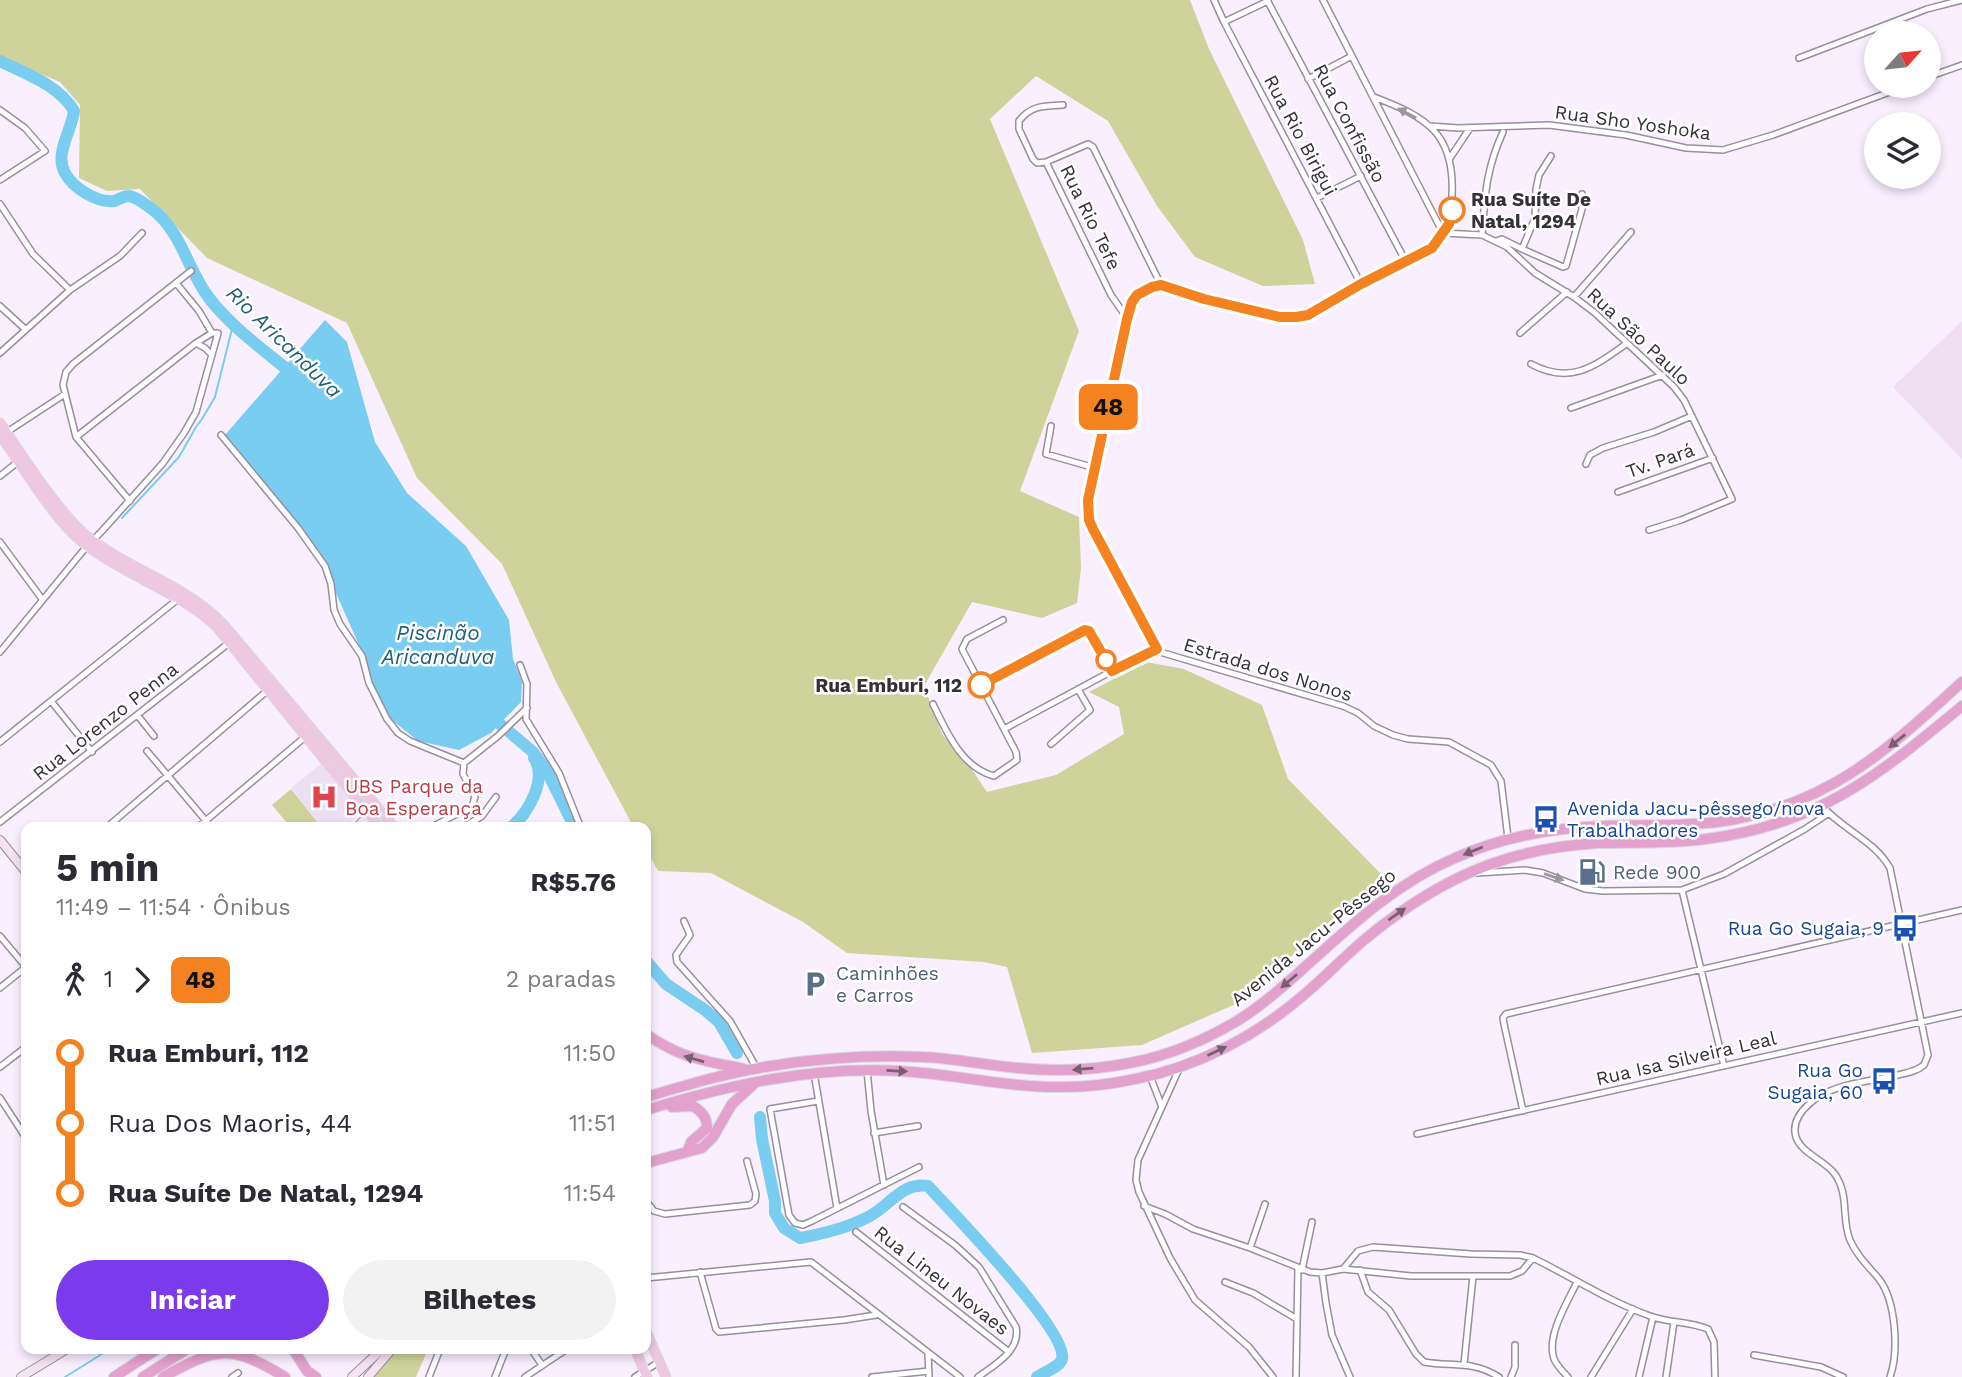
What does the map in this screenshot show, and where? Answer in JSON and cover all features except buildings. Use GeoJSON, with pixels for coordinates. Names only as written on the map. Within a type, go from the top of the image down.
{"type":"FeatureCollection","features":[{"type":"Feature","properties":{"kind":"highway","name":"Avenida Jacu-Pêssego"},"geometry":{"type":"LineString","coordinates":[[651,1096],[752,1069],[815,1061],[911,1056],[1066,1071],[1134,1062],[1168,1053],[1226,1027],[1254,1009],[1374,906],[1401,887],[1454,858],[1508,838],[1570,828],[1714,822],[1779,809],[1813,795],[1869,763],[1912,729],[1962,682]]}},
{"type":"Feature","properties":{"kind":"highway"},"geometry":{"type":"LineString","coordinates":[[1913,747],[1922,732],[1961,699],[1959,692],[1948,695]]}},
{"type":"Feature","properties":{"kind":"highway","name":"Avenida Jacu-Pêssego"},"geometry":{"type":"LineString","coordinates":[[651,1108],[729,1086],[813,1073],[903,1071],[1061,1087],[1111,1084],[1180,1067],[1219,1051],[1258,1029],[1306,993],[1394,915],[1462,876],[1513,856],[1566,846],[1703,840],[1742,833],[1826,810],[1913,747],[1962,706]]}},
{"type":"Feature","properties":{"kind":"highway"},"geometry":{"type":"LineString","coordinates":[[651,1037],[671,1051],[690,1059],[752,1069]]}},
{"type":"Feature","properties":{"kind":"highway"},"geometry":{"type":"LineString","coordinates":[[651,1161],[696,1150],[708,1143],[732,1104],[757,1081]]}},
{"type":"Feature","properties":{"kind":"highway"},"geometry":{"type":"LineString","coordinates":[[659,1106],[693,1106],[705,1115],[707,1128],[691,1142],[688,1150]]}},
{"type":"Feature","properties":{"kind":"highway"},"geometry":{"type":"LineString","coordinates":[[114,1377],[149,1354]]}},
{"type":"Feature","properties":{"kind":"highway"},"geometry":{"type":"LineString","coordinates":[[143,1377],[179,1354]]}},
{"type":"Feature","properties":{"kind":"highway"},"geometry":{"type":"LineString","coordinates":[[163,1377],[196,1358],[212,1354]]}},
{"type":"Feature","properties":{"kind":"highway"},"geometry":{"type":"LineString","coordinates":[[230,1354],[251,1358],[285,1377]]}},
{"type":"Feature","properties":{"kind":"highway"},"geometry":{"type":"LineString","coordinates":[[297,1354],[312,1375]]}},
{"type":"Feature","properties":{"kind":"main road"},"geometry":{"type":"LineString","coordinates":[[0,423],[3,434],[19,461],[58,516],[113,563],[179,598],[206,618],[375,822]]}},
{"type":"Feature","properties":{"kind":"main road"},"geometry":{"type":"LineString","coordinates":[[3,434],[89,543],[186,594],[217,618],[390,822]]}},
{"type":"Feature","properties":{"kind":"main road"},"geometry":{"type":"LineString","coordinates":[[362,822],[369,815],[376,813],[384,822]]}},
{"type":"Feature","properties":{"kind":"main road"},"geometry":{"type":"LineString","coordinates":[[0,840],[21,866]]}},
{"type":"Feature","properties":{"kind":"main road"},"geometry":{"type":"LineString","coordinates":[[651,1342],[666,1377]]}},
{"type":"Feature","properties":{"kind":"main road"},"geometry":{"type":"LineString","coordinates":[[21,1377],[59,1354]]}},
{"type":"Feature","properties":{"kind":"main road"},"geometry":{"type":"LineString","coordinates":[[352,1377],[377,1354]]}},
{"type":"Feature","properties":{"kind":"main road"},"geometry":{"type":"LineString","coordinates":[[368,1377],[388,1354]]}},
{"type":"Feature","properties":{"kind":"main road"},"geometry":{"type":"LineString","coordinates":[[637,1354],[646,1374]]}},
{"type":"Feature","properties":{"kind":"street","name":"Rua Rio Birigui"},"geometry":{"type":"LineString","coordinates":[[1214,0],[1361,284]]}},
{"type":"Feature","properties":{"kind":"street"},"geometry":{"type":"LineString","coordinates":[[1324,0],[1443,233]]}},
{"type":"Feature","properties":{"kind":"street"},"geometry":{"type":"LineString","coordinates":[[1799,58],[1927,9],[1962,0]]}},
{"type":"Feature","properties":{"kind":"street"},"geometry":{"type":"LineString","coordinates":[[1224,22],[1269,1]]}},
{"type":"Feature","properties":{"kind":"street","name":"Rua Confissão"},"geometry":{"type":"LineString","coordinates":[[1269,1],[1406,262]]}},
{"type":"Feature","properties":{"kind":"street"},"geometry":{"type":"LineString","coordinates":[[1308,79],[1352,55]]}},
{"type":"Feature","properties":{"kind":"street"},"geometry":{"type":"LineString","coordinates":[[1941,72],[1962,65]]}},
{"type":"Feature","properties":{"kind":"street"},"geometry":{"type":"LineString","coordinates":[[1004,729],[1157,649],[1089,520],[1088,500],[1127,319],[1137,295],[1161,285],[1242,309],[1280,317],[1308,315],[1432,248],[1443,233],[1451,218],[1453,176],[1450,158],[1442,141],[1430,126],[1374,97]]}},
{"type":"Feature","properties":{"kind":"street","name":"Rua Sho Yoshoka"},"geometry":{"type":"LineString","coordinates":[[1430,126],[1569,126],[1686,148],[1723,150],[1773,135],[1873,98]]}},
{"type":"Feature","properties":{"kind":"street"},"geometry":{"type":"LineString","coordinates":[[1046,162],[1037,163],[1033,159],[1018,121],[1028,110],[1063,105]]}},
{"type":"Feature","properties":{"kind":"street"},"geometry":{"type":"LineString","coordinates":[[0,110],[25,128],[45,151],[0,180]]}},
{"type":"Feature","properties":{"kind":"street"},"geometry":{"type":"LineString","coordinates":[[1450,158],[1470,128]]}},
{"type":"Feature","properties":{"kind":"street"},"geometry":{"type":"LineString","coordinates":[[1482,235],[1486,180],[1503,132]]}},
{"type":"Feature","properties":{"kind":"street","name":"Rua Rio Tefe"},"geometry":{"type":"LineString","coordinates":[[1127,319],[1111,295],[1046,162],[1081,145],[1088,144],[1093,147],[1161,285]]}},
{"type":"Feature","properties":{"kind":"street"},"geometry":{"type":"LineString","coordinates":[[1522,249],[1535,218],[1539,175],[1551,156]]}},
{"type":"Feature","properties":{"kind":"street"},"geometry":{"type":"LineString","coordinates":[[1317,198],[1361,176]]}},
{"type":"Feature","properties":{"kind":"street"},"geometry":{"type":"LineString","coordinates":[[1496,241],[1502,239],[1566,266],[1582,209],[1582,194]]}},
{"type":"Feature","properties":{"kind":"street"},"geometry":{"type":"LineString","coordinates":[[0,204],[33,254],[70,290]]}},
{"type":"Feature","properties":{"kind":"street"},"geometry":{"type":"LineString","coordinates":[[1437,217],[1451,218]]}},
{"type":"Feature","properties":{"kind":"street"},"geometry":{"type":"LineString","coordinates":[[1574,297],[1632,232]]}},
{"type":"Feature","properties":{"kind":"street"},"geometry":{"type":"LineString","coordinates":[[0,353],[70,290],[120,256],[142,233]]}},
{"type":"Feature","properties":{"kind":"street","name":"Rua São Paulo"},"geometry":{"type":"LineString","coordinates":[[1443,233],[1482,235],[1496,241],[1535,274],[1595,313],[1679,393],[1732,495],[1729,502],[1649,530]]}},
{"type":"Feature","properties":{"kind":"street"},"geometry":{"type":"LineString","coordinates":[[130,501],[76,437],[65,394],[64,378],[69,368],[191,271]]}},
{"type":"Feature","properties":{"kind":"street"},"geometry":{"type":"LineString","coordinates":[[176,283],[205,318],[212,333]]}},
{"type":"Feature","properties":{"kind":"street"},"geometry":{"type":"LineString","coordinates":[[1520,333],[1566,292]]}},
{"type":"Feature","properties":{"kind":"street"},"geometry":{"type":"LineString","coordinates":[[0,306],[25,329]]}},
{"type":"Feature","properties":{"kind":"street"},"geometry":{"type":"LineString","coordinates":[[1,646],[172,451],[191,422],[199,403],[217,332],[196,343],[76,437]]}},
{"type":"Feature","properties":{"kind":"street"},"geometry":{"type":"LineString","coordinates":[[196,343],[212,355]]}},
{"type":"Feature","properties":{"kind":"street"},"geometry":{"type":"LineString","coordinates":[[1531,364],[1545,372],[1556,374],[1583,371],[1626,344]]}},
{"type":"Feature","properties":{"kind":"street"},"geometry":{"type":"LineString","coordinates":[[1572,408],[1663,375]]}},
{"type":"Feature","properties":{"kind":"street"},"geometry":{"type":"LineString","coordinates":[[3,434],[65,394]]}},
{"type":"Feature","properties":{"kind":"street"},"geometry":{"type":"LineString","coordinates":[[1586,464],[1590,455],[1603,448],[1654,432],[1692,416]]}},
{"type":"Feature","properties":{"kind":"street"},"geometry":{"type":"LineString","coordinates":[[1051,426],[1046,454],[1095,468]]}},
{"type":"Feature","properties":{"kind":"street"},"geometry":{"type":"LineString","coordinates":[[220,435],[298,528],[325,566],[331,583],[334,610],[362,656],[369,683],[387,719],[398,733],[410,741],[464,763]]}},
{"type":"Feature","properties":{"kind":"street","name":"Tv. Pará"},"geometry":{"type":"LineString","coordinates":[[1618,492],[1713,458]]}},
{"type":"Feature","properties":{"kind":"street"},"geometry":{"type":"LineString","coordinates":[[0,476],[19,461]]}},
{"type":"Feature","properties":{"kind":"street"},"geometry":{"type":"LineString","coordinates":[[0,542],[42,599]]}},
{"type":"Feature","properties":{"kind":"street"},"geometry":{"type":"LineString","coordinates":[[0,742],[179,598]]}},
{"type":"Feature","properties":{"kind":"street"},"geometry":{"type":"LineString","coordinates":[[933,704],[960,751],[991,776],[999,775],[1017,760],[1016,752],[962,646],[967,639],[1003,620]]}},
{"type":"Feature","properties":{"kind":"street"},"geometry":{"type":"LineString","coordinates":[[981,685],[1087,629],[1112,671]]}},
{"type":"Feature","properties":{"kind":"street","name":"Rua Lorenzo Penna"},"geometry":{"type":"LineString","coordinates":[[0,822],[229,643]]}},
{"type":"Feature","properties":{"kind":"street","name":"Estrada dos Nonos"},"geometry":{"type":"LineString","coordinates":[[1157,649],[1179,659],[1343,706],[1382,730],[1401,738],[1441,740],[1458,745],[1491,765],[1497,772],[1504,794],[1508,838]]}},
{"type":"Feature","properties":{"kind":"street"},"geometry":{"type":"LineString","coordinates":[[520,665],[527,684],[526,719],[559,773],[579,822]]}},
{"type":"Feature","properties":{"kind":"street"},"geometry":{"type":"LineString","coordinates":[[1051,744],[1090,710],[1078,689]]}},
{"type":"Feature","properties":{"kind":"street"},"geometry":{"type":"LineString","coordinates":[[113,822],[267,691]]}},
{"type":"Feature","properties":{"kind":"street"},"geometry":{"type":"LineString","coordinates":[[51,701],[92,752]]}},
{"type":"Feature","properties":{"kind":"street"},"geometry":{"type":"LineString","coordinates":[[441,822],[472,806],[475,797],[463,774],[464,763],[527,708]]}},
{"type":"Feature","properties":{"kind":"street"},"geometry":{"type":"LineString","coordinates":[[138,716],[154,736]]}},
{"type":"Feature","properties":{"kind":"street"},"geometry":{"type":"LineString","coordinates":[[147,751],[206,821],[305,737]]}},
{"type":"Feature","properties":{"kind":"street"},"geometry":{"type":"LineString","coordinates":[[472,822],[482,816],[496,797]]}},
{"type":"Feature","properties":{"kind":"street"},"geometry":{"type":"LineString","coordinates":[[1462,876],[1525,870],[1603,891],[1682,890],[1724,874],[1805,829],[1826,810],[1874,847],[1885,860],[1894,882],[1928,1055],[1924,1065],[1913,1071],[1827,1092],[1799,1115],[1795,1129],[1799,1143],[1838,1179],[1844,1196],[1849,1238],[1861,1261],[1886,1290],[1895,1340],[1895,1362],[1890,1377]]}},
{"type":"Feature","properties":{"kind":"street"},"geometry":{"type":"LineString","coordinates":[[1682,890],[1724,1066]]}},
{"type":"Feature","properties":{"kind":"street"},"geometry":{"type":"LineString","coordinates":[[1523,1111],[1503,1018],[1509,1013],[1962,910]]}},
{"type":"Feature","properties":{"kind":"street"},"geometry":{"type":"LineString","coordinates":[[684,921],[690,935],[676,955],[677,962],[730,1021],[752,1069]]}},
{"type":"Feature","properties":{"kind":"street"},"geometry":{"type":"LineString","coordinates":[[0,936],[21,961]]}},
{"type":"Feature","properties":{"kind":"street"},"geometry":{"type":"LineString","coordinates":[[0,988],[21,971]]}},
{"type":"Feature","properties":{"kind":"street","name":"Rua Isa Silveira Leal"},"geometry":{"type":"LineString","coordinates":[[1417,1134],[1962,1013]]}},
{"type":"Feature","properties":{"kind":"street"},"geometry":{"type":"LineString","coordinates":[[0,1067],[21,1051]]}},
{"type":"Feature","properties":{"kind":"street"},"geometry":{"type":"LineString","coordinates":[[1180,1067],[1136,1168],[1136,1180],[1144,1206],[1195,1300],[1249,1346],[1273,1377]]}},
{"type":"Feature","properties":{"kind":"street"},"geometry":{"type":"LineString","coordinates":[[867,1070],[874,1133],[884,1185]]}},
{"type":"Feature","properties":{"kind":"street"},"geometry":{"type":"LineString","coordinates":[[813,1073],[837,1208]]}},
{"type":"Feature","properties":{"kind":"street"},"geometry":{"type":"LineString","coordinates":[[1150,1076],[1162,1107]]}},
{"type":"Feature","properties":{"kind":"street"},"geometry":{"type":"LineString","coordinates":[[0,1098],[21,1130]]}},
{"type":"Feature","properties":{"kind":"street"},"geometry":{"type":"LineString","coordinates":[[818,1101],[770,1109],[791,1219],[795,1223],[803,1225],[919,1167]]}},
{"type":"Feature","properties":{"kind":"street"},"geometry":{"type":"LineString","coordinates":[[874,1133],[918,1126]]}},
{"type":"Feature","properties":{"kind":"street"},"geometry":{"type":"LineString","coordinates":[[651,1207],[664,1214],[750,1205],[755,1201],[756,1195],[747,1161]]}},
{"type":"Feature","properties":{"kind":"street"},"geometry":{"type":"LineString","coordinates":[[1250,1248],[1265,1204]]}},
{"type":"Feature","properties":{"kind":"street"},"geometry":{"type":"LineString","coordinates":[[1144,1206],[1193,1229],[1250,1248],[1300,1269],[1322,1273],[1343,1269],[1411,1276],[1517,1275],[1533,1258]]}},
{"type":"Feature","properties":{"kind":"street"},"geometry":{"type":"LineString","coordinates":[[903,1207],[955,1245],[987,1276],[1016,1327],[1015,1344],[1009,1352],[978,1377]]}},
{"type":"Feature","properties":{"kind":"street"},"geometry":{"type":"LineString","coordinates":[[1296,1377],[1300,1269],[1312,1222]]}},
{"type":"Feature","properties":{"kind":"street","name":"Rua Lineu Novaes"},"geometry":{"type":"LineString","coordinates":[[856,1232],[1009,1352]]}},
{"type":"Feature","properties":{"kind":"street"},"geometry":{"type":"LineString","coordinates":[[1343,1269],[1358,1251],[1373,1247],[1520,1255],[1533,1258],[1633,1309],[1653,1317],[1702,1327],[1711,1333],[1714,1342],[1715,1377]]}},
{"type":"Feature","properties":{"kind":"street"},"geometry":{"type":"LineString","coordinates":[[651,1277],[808,1261],[960,1377]]}},
{"type":"Feature","properties":{"kind":"street"},"geometry":{"type":"LineString","coordinates":[[1360,1270],[1368,1292],[1389,1310],[1416,1354],[1426,1362],[1464,1364],[1499,1377]]}},
{"type":"Feature","properties":{"kind":"street"},"geometry":{"type":"LineString","coordinates":[[700,1272],[719,1332],[876,1315]]}},
{"type":"Feature","properties":{"kind":"street"},"geometry":{"type":"LineString","coordinates":[[1322,1273],[1332,1335],[1350,1377]]}},
{"type":"Feature","properties":{"kind":"street"},"geometry":{"type":"LineString","coordinates":[[1464,1364],[1473,1276]]}},
{"type":"Feature","properties":{"kind":"street"},"geometry":{"type":"LineString","coordinates":[[1225,1282],[1253,1293],[1297,1319]]}},
{"type":"Feature","properties":{"kind":"street"},"geometry":{"type":"LineString","coordinates":[[1568,1377],[1556,1363],[1553,1345],[1558,1323],[1577,1282]]}},
{"type":"Feature","properties":{"kind":"street"},"geometry":{"type":"LineString","coordinates":[[1591,1377],[1633,1309]]}},
{"type":"Feature","properties":{"kind":"street"},"geometry":{"type":"LineString","coordinates":[[1639,1377],[1653,1317]]}},
{"type":"Feature","properties":{"kind":"street"},"geometry":{"type":"LineString","coordinates":[[1666,1377],[1674,1322]]}},
{"type":"Feature","properties":{"kind":"street"},"geometry":{"type":"LineString","coordinates":[[1511,1377],[1515,1367],[1515,1345]]}},
{"type":"Feature","properties":{"kind":"street"},"geometry":{"type":"LineString","coordinates":[[429,1377],[438,1354]]}},
{"type":"Feature","properties":{"kind":"street"},"geometry":{"type":"LineString","coordinates":[[495,1377],[504,1354]]}},
{"type":"Feature","properties":{"kind":"street"},"geometry":{"type":"LineString","coordinates":[[534,1354],[542,1365]]}},
{"type":"Feature","properties":{"kind":"street"},"geometry":{"type":"LineString","coordinates":[[525,1377],[559,1354]]}},
{"type":"Feature","properties":{"kind":"street"},"geometry":{"type":"LineString","coordinates":[[872,1377],[929,1374],[928,1354]]}},
{"type":"Feature","properties":{"kind":"street"},"geometry":{"type":"LineString","coordinates":[[1754,1354],[1821,1367],[1843,1377]]}},
{"type":"Feature","properties":{"kind":"street"},"geometry":{"type":"LineString","coordinates":[[635,1377],[646,1374],[660,1361]]}},
{"type":"Feature","properties":{"kind":"shaded area"},"geometry":{"type":"Polygon","coordinates":[[[1962,321],[1962,459],[1893,387],[1962,321]]]}},
{"type":"Feature","properties":{"kind":"shaded area","name":"UBS Parque da Boa Esperança"},"geometry":{"type":"Polygon","coordinates":[[[321,764],[360,812],[351,822],[318,822],[291,788],[321,764]]]}},
{"type":"Feature","properties":{"kind":"green space"},"geometry":{"type":"Polygon","coordinates":[[[0,0],[1190,0],[1209,49],[1303,240],[1315,284],[1263,286],[1195,257],[1157,206],[1108,121],[1036,76],[990,119],[1079,331],[1020,491],[1079,517],[1081,568],[1077,603],[1042,618],[972,602],[924,686],[942,734],[965,759],[987,792],[1056,775],[1124,734],[1119,707],[1089,692],[1146,662],[1184,669],[1262,705],[1288,779],[1383,876],[1238,1003],[1142,1045],[1032,1053],[1007,967],[984,962],[847,953],[803,922],[711,873],[658,871],[651,858],[651,822],[631,822],[556,682],[502,564],[417,478],[347,323],[207,258],[140,189],[107,191],[79,178],[80,105],[60,82],[0,57],[0,0]]]}},
{"type":"Feature","properties":{"kind":"green space"},"geometry":{"type":"Polygon","coordinates":[[[291,789],[317,822],[286,822],[272,805],[291,789]]]}},
{"type":"Feature","properties":{"kind":"green space"},"geometry":{"type":"Polygon","coordinates":[[[392,1354],[426,1354],[416,1377],[373,1377],[392,1354]]]}},
{"type":"Feature","properties":{"kind":"water","name":"Piscinão Aricanduva"},"geometry":{"type":"Polygon","coordinates":[[[325,320],[347,342],[375,442],[407,493],[466,546],[509,620],[513,659],[522,682],[521,702],[491,733],[459,750],[418,741],[392,720],[374,690],[366,661],[324,559],[225,435],[325,320]]]}},
{"type":"Feature","properties":{"kind":"waterway","name":"Rio Aricanduva"},"geometry":{"type":"LineString","coordinates":[[0,61],[51,87],[74,111],[61,158],[69,179],[100,200],[114,201],[129,196],[152,209],[170,229],[201,287],[218,309],[296,377]]}},
{"type":"Feature","properties":{"kind":"waterway"},"geometry":{"type":"LineString","coordinates":[[122,518],[179,457],[215,397],[233,325]]}},
{"type":"Feature","properties":{"kind":"waterway","name":"Rio Aricanduva"},"geometry":{"type":"LineString","coordinates":[[487,713],[533,752],[548,773],[572,822]]}},
{"type":"Feature","properties":{"kind":"waterway"},"geometry":{"type":"LineString","coordinates":[[517,822],[529,805],[537,786],[538,766],[534,758]]}},
{"type":"Feature","properties":{"kind":"waterway","name":"Rio Aricanduva"},"geometry":{"type":"LineString","coordinates":[[651,967],[666,984],[719,1022],[737,1053]]}},
{"type":"Feature","properties":{"kind":"waterway","name":"Rio Aricanduva"},"geometry":{"type":"LineString","coordinates":[[760,1117],[775,1213],[784,1228],[800,1238],[852,1224],[876,1212],[903,1191],[928,1186],[1006,1271],[1047,1324],[1059,1345],[1061,1362],[1037,1377]]}},
{"type":"Feature","properties":{"kind":"waterway"},"geometry":{"type":"LineString","coordinates":[[65,1377],[102,1354]]}},
{"type":"Feature","properties":{"kind":"bus line","name":"48"},"geometry":{"type":"LineString","coordinates":[[981,685],[1087,629],[1112,671],[1157,649],[1093,529],[1088,510],[1127,319],[1137,295],[1161,285],[1242,309],[1280,317],[1302,317],[1432,248],[1446,229],[1452,210]]}},
{"type":"Feature","properties":{"kind":"place","name":"Rua Suíte De Natal, 1294"},"geometry":{"type":"Point","coordinates":[1452,210]}},
{"type":"Feature","properties":{"kind":"place","name":"Rua Emburi, 112"},"geometry":{"type":"Point","coordinates":[981,685]}},
{"type":"Feature","properties":{"kind":"place","name":"UBS Parque da Boa Esperança"},"geometry":{"type":"Point","coordinates":[324,797]}},
{"type":"Feature","properties":{"kind":"place","name":"Avenida Jacu-pêssego/nova Trabalhadores"},"geometry":{"type":"Point","coordinates":[1546,819]}},
{"type":"Feature","properties":{"kind":"place","name":"Rede 900"},"geometry":{"type":"Point","coordinates":[1592,872]}},
{"type":"Feature","properties":{"kind":"place","name":"Rua Go Sugaia, 9"},"geometry":{"type":"Point","coordinates":[1905,928]}},
{"type":"Feature","properties":{"kind":"place","name":"Caminhões e Carros"},"geometry":{"type":"Point","coordinates":[815,984]}},
{"type":"Feature","properties":{"kind":"place","name":"Rua Go Sugaia, 60"},"geometry":{"type":"Point","coordinates":[1884,1081]}}]}
